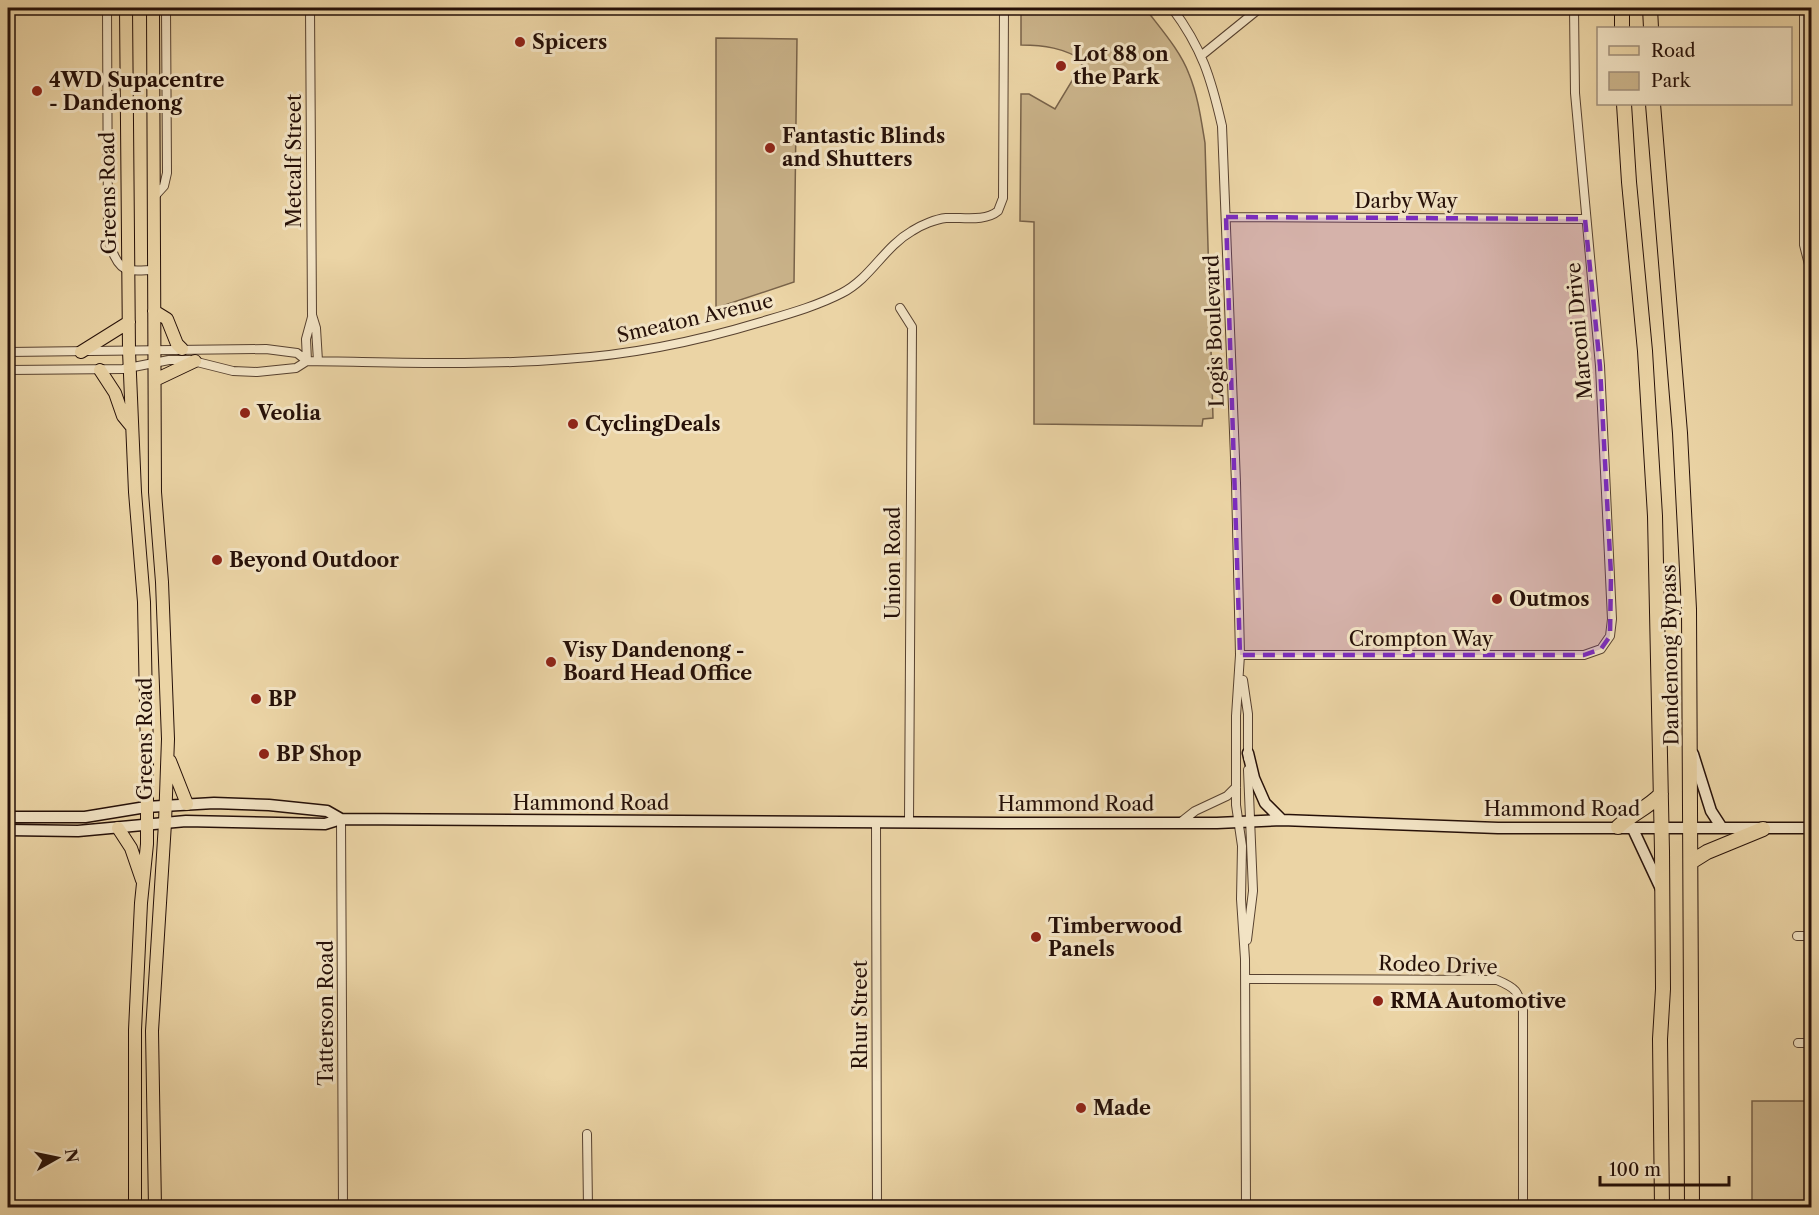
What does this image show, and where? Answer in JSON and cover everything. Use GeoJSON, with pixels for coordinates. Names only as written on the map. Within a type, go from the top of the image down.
{"type":"FeatureCollection","features":[{"type":"Feature","properties":{"kind":"highway"},"geometry":{"type":"LineString","coordinates":[[1622,8],[1622,27]]}},
{"type":"Feature","properties":{"kind":"highway"},"geometry":{"type":"LineString","coordinates":[[1650,8],[1651,27]]}},
{"type":"Feature","properties":{"kind":"highway","name":"Dandenong Bypass"},"geometry":{"type":"LineString","coordinates":[[1624,105],[1645,351],[1654,504],[1662,827],[1663,989],[1660,1039],[1662,1208]]}},
{"type":"Feature","properties":{"kind":"highway","name":"Dandenong Bypass"},"geometry":{"type":"LineString","coordinates":[[1653,105],[1685,507],[1691,746],[1692,1208]]}},
{"type":"Feature","properties":{"kind":"highway"},"geometry":{"type":"LineString","coordinates":[[1618,827],[1629,816],[1652,804],[1661,794]]}},
{"type":"Feature","properties":{"kind":"highway"},"geometry":{"type":"LineString","coordinates":[[1691,862],[1707,852],[1763,829]]}},
{"type":"Feature","properties":{"kind":"main road","name":"Greens Road"},"geometry":{"type":"LineString","coordinates":[[126,8],[129,369],[145,631],[147,824],[135,1052],[135,1208]]}},
{"type":"Feature","properties":{"kind":"main road","name":"Greens Road"},"geometry":{"type":"LineString","coordinates":[[153,8],[155,511],[162,582],[168,754],[153,1010],[155,1208]]}},
{"type":"Feature","properties":{"kind":"main road"},"geometry":{"type":"LineString","coordinates":[[154,311],[167,319],[177,344],[182,349]]}},
{"type":"Feature","properties":{"kind":"main road"},"geometry":{"type":"LineString","coordinates":[[81,352],[129,322]]}},
{"type":"Feature","properties":{"kind":"main road"},"geometry":{"type":"LineString","coordinates":[[155,380],[195,361]]}},
{"type":"Feature","properties":{"kind":"main road"},"geometry":{"type":"LineString","coordinates":[[100,370],[115,393],[123,416],[132,427]]}},
{"type":"Feature","properties":{"kind":"main road"},"geometry":{"type":"LineString","coordinates":[[1691,746],[1706,799],[1722,828]]}},
{"type":"Feature","properties":{"kind":"main road"},"geometry":{"type":"LineString","coordinates":[[1248,753],[1254,778],[1265,803],[1282,820]]}},
{"type":"Feature","properties":{"kind":"main road"},"geometry":{"type":"LineString","coordinates":[[168,754],[187,804]]}},
{"type":"Feature","properties":{"kind":"main road","name":"Hammond Road"},"geometry":{"type":"LineString","coordinates":[[8,817],[85,817],[146,807],[214,803],[268,805],[327,811],[341,819]]}},
{"type":"Feature","properties":{"kind":"main road","name":"Hammond Road"},"geometry":{"type":"LineString","coordinates":[[8,830],[78,831],[186,821],[325,824],[341,819],[876,822],[1282,820],[1498,828],[1812,828]]}},
{"type":"Feature","properties":{"kind":"main road"},"geometry":{"type":"LineString","coordinates":[[1632,827],[1662,892]]}},
{"type":"Feature","properties":{"kind":"main road"},"geometry":{"type":"LineString","coordinates":[[117,828],[131,848],[143,884]]}},
{"type":"Feature","properties":{"kind":"main road"},"geometry":{"type":"LineString","coordinates":[[135,1052],[153,1051]]}},
{"type":"Feature","properties":{"kind":"street","name":"Greens Road"},"geometry":{"type":"LineString","coordinates":[[107,8],[109,243],[121,266],[129,270],[153,270]]}},
{"type":"Feature","properties":{"kind":"street","name":"Greens Road"},"geometry":{"type":"LineString","coordinates":[[153,198],[164,186],[167,173],[166,8]]}},
{"type":"Feature","properties":{"kind":"street","name":"Metcalf Street"},"geometry":{"type":"LineString","coordinates":[[307,361],[306,339],[312,315],[310,8]]}},
{"type":"Feature","properties":{"kind":"street","name":"Smeaton Avenue"},"geometry":{"type":"LineString","coordinates":[[8,370],[129,369],[169,360],[195,361],[234,371],[257,372],[296,368],[307,361],[514,363],[615,354],[682,342],[736,329],[816,304],[842,293],[860,281],[876,266],[889,248],[913,230],[943,218],[988,217],[998,211],[1003,198],[1004,8]]}},
{"type":"Feature","properties":{"kind":"street","name":"Logis Boulevard"},"geometry":{"type":"LineString","coordinates":[[1172,8],[1188,29],[1202,55],[1214,90],[1222,126],[1240,655],[1236,716],[1238,822]]}},
{"type":"Feature","properties":{"kind":"street"},"geometry":{"type":"LineString","coordinates":[[1202,55],[1260,8]]}},
{"type":"Feature","properties":{"kind":"street","name":"Marconi Drive"},"geometry":{"type":"LineString","coordinates":[[1574,8],[1575,93],[1600,366],[1611,575],[1610,636],[1601,649]]}},
{"type":"Feature","properties":{"kind":"street"},"geometry":{"type":"LineString","coordinates":[[1804,8],[1808,54],[1808,162],[1804,245],[1812,276]]}},
{"type":"Feature","properties":{"kind":"street","name":"Darby Way"},"geometry":{"type":"LineString","coordinates":[[1226,217],[1585,219]]}},
{"type":"Feature","properties":{"kind":"street","name":"Union Road"},"geometry":{"type":"LineString","coordinates":[[900,308],[912,327],[909,822]]}},
{"type":"Feature","properties":{"kind":"street","name":"Metcalf Street"},"geometry":{"type":"LineString","coordinates":[[312,315],[316,328],[318,361]]}},
{"type":"Feature","properties":{"kind":"street","name":"Smeaton Avenue"},"geometry":{"type":"LineString","coordinates":[[8,352],[275,350],[297,353],[307,361]]}},
{"type":"Feature","properties":{"kind":"street"},"geometry":{"type":"LineString","coordinates":[[1812,384],[1809,399],[1812,726]]}},
{"type":"Feature","properties":{"kind":"street","name":"Crompton Way"},"geometry":{"type":"LineString","coordinates":[[1240,655],[1584,656],[1601,649]]}},
{"type":"Feature","properties":{"kind":"street","name":"Logis Boulevard"},"geometry":{"type":"LineString","coordinates":[[1240,665],[1248,714],[1250,821]]}},
{"type":"Feature","properties":{"kind":"street"},"geometry":{"type":"LineString","coordinates":[[1181,822],[1196,811],[1227,796],[1237,786]]}},
{"type":"Feature","properties":{"kind":"street","name":"Tatterson Road"},"geometry":{"type":"LineString","coordinates":[[341,819],[343,1208]]}},
{"type":"Feature","properties":{"kind":"street"},"geometry":{"type":"LineString","coordinates":[[1245,960],[1253,891],[1250,821]]}},
{"type":"Feature","properties":{"kind":"street","name":"Rhur Street"},"geometry":{"type":"LineString","coordinates":[[876,822],[877,1208]]}},
{"type":"Feature","properties":{"kind":"street"},"geometry":{"type":"LineString","coordinates":[[1238,822],[1242,846],[1245,960],[1246,1208]]}},
{"type":"Feature","properties":{"kind":"street"},"geometry":{"type":"LineString","coordinates":[[1797,936],[1812,936]]}},
{"type":"Feature","properties":{"kind":"street","name":"Rodeo Drive"},"geometry":{"type":"LineString","coordinates":[[1245,979],[1497,980],[1513,987],[1519,995],[1523,1010],[1523,1208]]}},
{"type":"Feature","properties":{"kind":"street"},"geometry":{"type":"LineString","coordinates":[[1798,1043],[1812,1043]]}},
{"type":"Feature","properties":{"kind":"street"},"geometry":{"type":"LineString","coordinates":[[587,1134],[588,1208]]}},
{"type":"Feature","properties":{"kind":"highlighted area"},"geometry":{"type":"Polygon","coordinates":[[[1226,217],[1585,219],[1600,366],[1611,575],[1610,636],[1601,649],[1584,655],[1240,655],[1226,217]]]}},
{"type":"Feature","properties":{"kind":"green space"},"geometry":{"type":"Polygon","coordinates":[[[1021,8],[1145,8],[1175,48],[1189,74],[1197,99],[1205,143],[1213,418],[1203,419],[1202,426],[1034,424],[1034,222],[1020,221],[1021,94],[1029,94],[1055,109],[1084,61],[1054,48],[1021,45],[1021,8]]]}},
{"type":"Feature","properties":{"kind":"green space"},"geometry":{"type":"Polygon","coordinates":[[[716,38],[797,39],[794,282],[716,308],[716,38]]]}},
{"type":"Feature","properties":{"kind":"green space"},"geometry":{"type":"Polygon","coordinates":[[[1752,1101],[1811,1101],[1811,1207],[1752,1207],[1752,1101]]]}},
{"type":"Feature","properties":{"kind":"place","name":"Spicers"},"geometry":{"type":"Point","coordinates":[520,42]}},
{"type":"Feature","properties":{"kind":"place","name":"Lot 88 on the Park"},"geometry":{"type":"Point","coordinates":[1061,66]}},
{"type":"Feature","properties":{"kind":"place","name":"4WD Supacentre - Dandenong"},"geometry":{"type":"Point","coordinates":[37,91]}},
{"type":"Feature","properties":{"kind":"place","name":"Fantastic Blinds and Shutters"},"geometry":{"type":"Point","coordinates":[770,148]}},
{"type":"Feature","properties":{"kind":"place","name":"Veolia"},"geometry":{"type":"Point","coordinates":[245,413]}},
{"type":"Feature","properties":{"kind":"place","name":"CyclingDeals"},"geometry":{"type":"Point","coordinates":[573,424]}},
{"type":"Feature","properties":{"kind":"place","name":"Beyond Outdoor"},"geometry":{"type":"Point","coordinates":[217,560]}},
{"type":"Feature","properties":{"kind":"place","name":"Outmos"},"geometry":{"type":"Point","coordinates":[1497,599]}},
{"type":"Feature","properties":{"kind":"place","name":"Visy Dandenong - Board Head Office"},"geometry":{"type":"Point","coordinates":[551,662]}},
{"type":"Feature","properties":{"kind":"place","name":"BP"},"geometry":{"type":"Point","coordinates":[256,699]}},
{"type":"Feature","properties":{"kind":"place","name":"BP Shop"},"geometry":{"type":"Point","coordinates":[264,754]}},
{"type":"Feature","properties":{"kind":"place","name":"Timberwood Panels"},"geometry":{"type":"Point","coordinates":[1036,937]}},
{"type":"Feature","properties":{"kind":"place","name":"RMA Automotive"},"geometry":{"type":"Point","coordinates":[1378,1001]}},
{"type":"Feature","properties":{"kind":"place","name":"Made"},"geometry":{"type":"Point","coordinates":[1081,1108]}}]}
